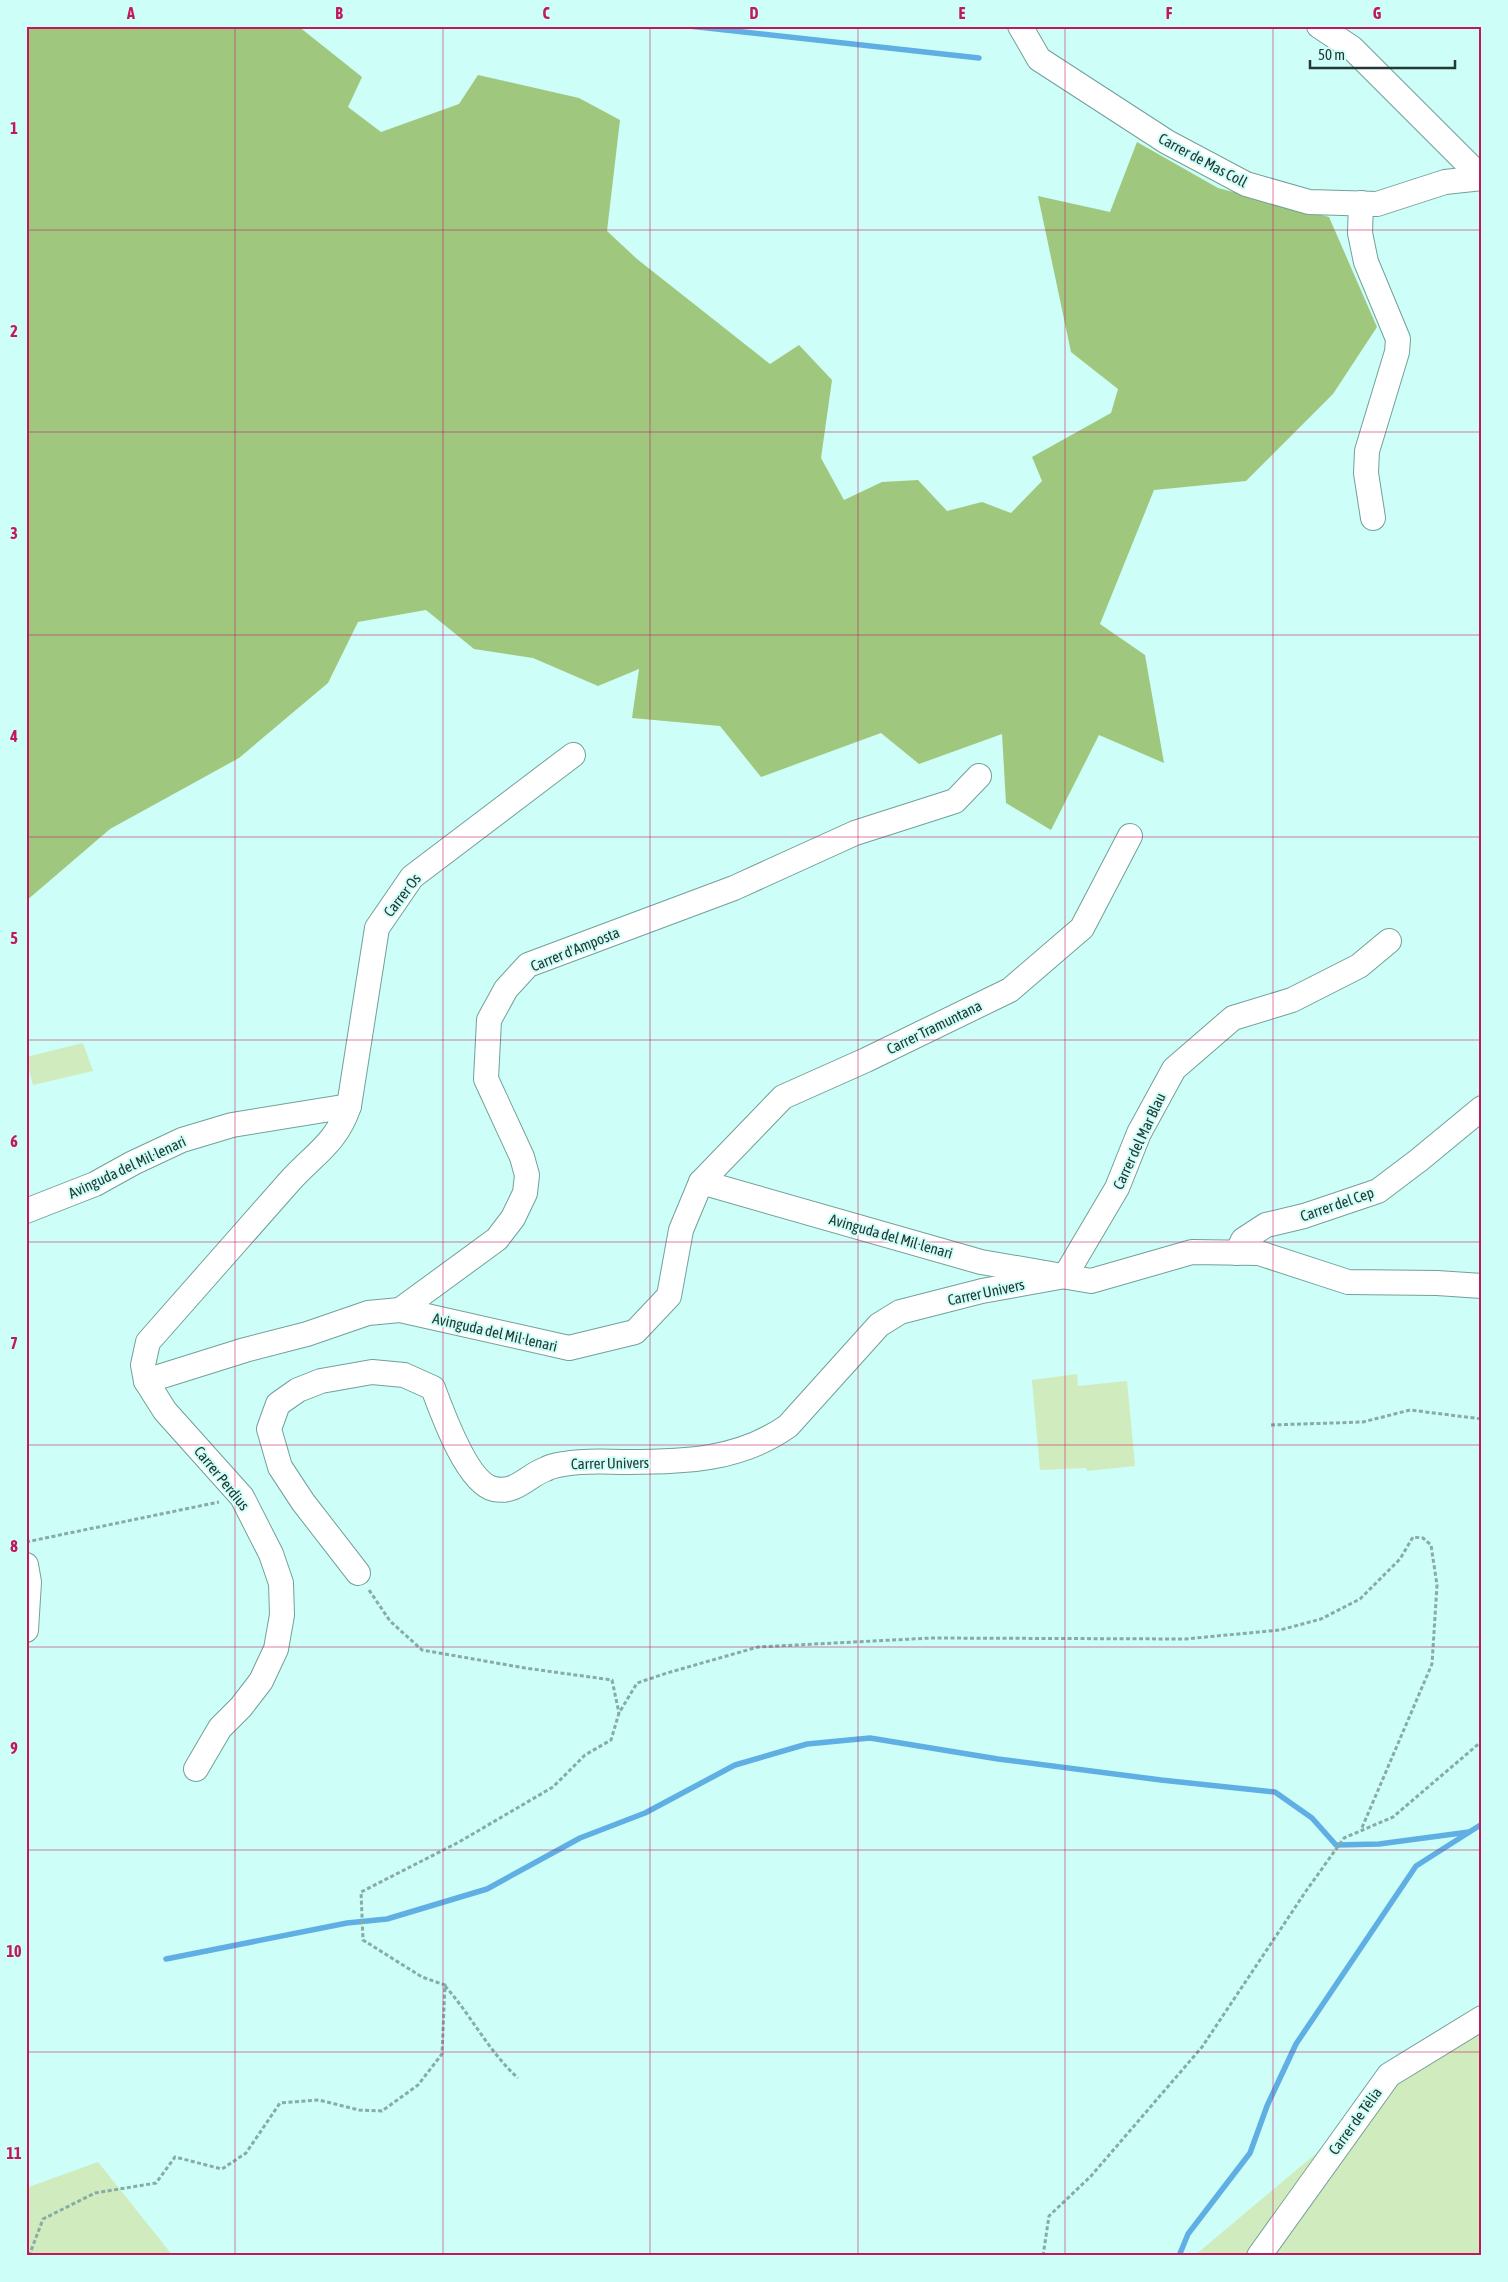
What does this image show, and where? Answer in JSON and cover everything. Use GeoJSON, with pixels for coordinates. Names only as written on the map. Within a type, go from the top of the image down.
{"type":"FeatureCollection","features":[{"type":"Feature","properties":{"kind":"street","name":"Carrer de Mas Coll"},"geometry":{"type":"LineString","coordinates":[[1020,26],[1038,59],[1167,142],[1246,184],[1310,202],[1377,204],[1445,182],[1482,178]]}},
{"type":"Feature","properties":{"kind":"street"},"geometry":{"type":"LineString","coordinates":[[1320,26],[1352,48],[1482,178]]}},
{"type":"Feature","properties":{"kind":"street"},"geometry":{"type":"LineString","coordinates":[[1361,203],[1360,233],[1366,262],[1398,339],[1397,352],[1367,451],[1366,473],[1374,518]]}},
{"type":"Feature","properties":{"kind":"street","name":"Carrer Os"},"geometry":{"type":"LineString","coordinates":[[349,1106],[377,928],[412,876],[573,755]]}},
{"type":"Feature","properties":{"kind":"street","name":"Carrer d'Amposta"},"geometry":{"type":"LineString","coordinates":[[400,1310],[497,1239],[512,1218],[525,1193],[527,1175],[522,1158],[486,1079],[489,1020],[506,989],[528,965],[734,888],[855,833],[955,801],[979,776]]}},
{"type":"Feature","properties":{"kind":"street","name":"Carrer Tramuntana"},"geometry":{"type":"LineString","coordinates":[[702,1182],[783,1098],[1010,990],[1082,928],[1130,836]]}},
{"type":"Feature","properties":{"kind":"street","name":"Carrer del Mar Blau"},"geometry":{"type":"LineString","coordinates":[[1065,1276],[1117,1188],[1139,1133],[1174,1069],[1233,1018],[1292,1000],[1359,966],[1389,941]]}},
{"type":"Feature","properties":{"kind":"street"},"geometry":{"type":"LineString","coordinates":[[146,1381],[143,1365],[148,1342],[299,1170],[330,1142],[343,1125],[349,1106]]}},
{"type":"Feature","properties":{"kind":"street","name":"Avinguda del Mil·lenari"},"geometry":{"type":"LineString","coordinates":[[26,1211],[95,1184],[133,1163],[182,1140],[232,1126],[349,1106]]}},
{"type":"Feature","properties":{"kind":"street","name":"Carrer del Cep"},"geometry":{"type":"LineString","coordinates":[[1237,1253],[1243,1240],[1266,1225],[1304,1216],[1378,1190],[1419,1160],[1482,1108]]}},
{"type":"Feature","properties":{"kind":"street","name":"Avinguda del Mil·lenari"},"geometry":{"type":"LineString","coordinates":[[146,1381],[245,1350],[307,1334],[368,1313],[400,1310],[569,1348],[635,1332],[670,1296],[681,1230],[702,1182],[981,1262],[1091,1281],[1192,1252],[1259,1253],[1348,1282],[1437,1283],[1482,1286]]}},
{"type":"Feature","properties":{"kind":"street","name":"Carrer Univers"},"geometry":{"type":"LineString","coordinates":[[358,1573],[303,1502],[280,1467],[269,1429],[278,1404],[298,1390],[321,1382],[372,1372],[404,1375],[433,1388],[450,1432],[474,1475],[494,1489],[516,1487],[544,1469],[588,1460],[663,1462],[712,1458],[741,1450],[770,1438],[788,1426],[879,1325],[900,1312],[982,1291],[1065,1276]]}},
{"type":"Feature","properties":{"kind":"street","name":"Carrer Perdius"},"geometry":{"type":"LineString","coordinates":[[146,1381],[165,1411],[242,1497],[272,1554],[281,1584],[282,1615],[276,1649],[261,1681],[241,1708],[220,1728],[196,1769]]}},
{"type":"Feature","properties":{"kind":"street"},"geometry":{"type":"LineString","coordinates":[[26,1565],[29,1582],[26,1630]]}},
{"type":"Feature","properties":{"kind":"street","name":"Carrer de Tèlia"},"geometry":{"type":"LineString","coordinates":[[1259,2256],[1388,2075],[1482,2018]]}},
{"type":"Feature","properties":{"kind":"path"},"geometry":{"type":"LineString","coordinates":[[1271,1426],[1363,1422],[1410,1410],[1482,1420]]}},
{"type":"Feature","properties":{"kind":"path"},"geometry":{"type":"LineString","coordinates":[[26,1542],[242,1497]]}},
{"type":"Feature","properties":{"kind":"path"},"geometry":{"type":"LineString","coordinates":[[518,2078],[507,2068],[459,2001],[445,1985],[422,1976],[363,1940],[361,1892],[459,1842],[553,1787],[585,1755],[611,1740],[619,1713],[637,1683],[667,1672],[758,1647],[931,1638],[1186,1639],[1280,1630],[1321,1619],[1360,1599],[1400,1559],[1413,1537],[1423,1538],[1431,1544],[1437,1585],[1432,1664],[1361,1830]]}},
{"type":"Feature","properties":{"kind":"path"},"geometry":{"type":"LineString","coordinates":[[358,1573],[390,1621],[422,1650],[525,1668],[612,1680],[619,1713]]}},
{"type":"Feature","properties":{"kind":"path"},"geometry":{"type":"LineString","coordinates":[[1043,2256],[1049,2216],[1091,2176],[1202,2047],[1306,1891],[1344,1838],[1393,1817],[1482,1741]]}},
{"type":"Feature","properties":{"kind":"path"},"geometry":{"type":"LineString","coordinates":[[30,2256],[43,2219],[95,2193],[156,2183],[175,2157],[222,2169],[246,2153],[280,2103],[319,2100],[359,2110],[382,2111],[418,2085],[442,2054],[445,1985]]}},
{"type":"Feature","properties":{"kind":"green space"},"geometry":{"type":"Polygon","coordinates":[[[26,26],[298,26],[362,77],[348,107],[381,132],[459,104],[478,75],[579,98],[620,120],[607,231],[637,259],[770,364],[799,345],[832,380],[821,458],[844,500],[882,482],[918,480],[947,511],[982,502],[1011,513],[1042,481],[1032,457],[1111,413],[1118,389],[1071,352],[1038,196],[1110,212],[1137,142],[1218,188],[1329,217],[1377,327],[1333,394],[1246,481],[1154,490],[1100,624],[1145,655],[1164,763],[1099,735],[1051,830],[1006,803],[1002,734],[919,764],[881,733],[761,777],[720,726],[632,718],[639,669],[598,686],[533,658],[474,649],[426,610],[358,622],[328,683],[239,758],[110,829],[26,901],[26,26]]]}},
{"type":"Feature","properties":{"kind":"green space"},"geometry":{"type":"Polygon","coordinates":[[[83,1043],[93,1071],[33,1085],[26,1057],[83,1043]]]}},
{"type":"Feature","properties":{"kind":"green space"},"geometry":{"type":"Polygon","coordinates":[[[1077,1374],[1078,1386],[1127,1381],[1135,1466],[1087,1471],[1086,1468],[1040,1470],[1032,1380],[1077,1374]]]}},
{"type":"Feature","properties":{"kind":"green space"},"geometry":{"type":"Polygon","coordinates":[[[1482,2014],[1480,2256],[1194,2256],[1482,2014]]]}},
{"type":"Feature","properties":{"kind":"green space"},"geometry":{"type":"Polygon","coordinates":[[[98,2162],[173,2256],[26,2256],[26,2188],[98,2162]]]}},
{"type":"Feature","properties":{"kind":"waterway"},"geometry":{"type":"LineString","coordinates":[[689,26],[979,58]]}},
{"type":"Feature","properties":{"kind":"waterway"},"geometry":{"type":"LineString","coordinates":[[166,1959],[347,1923],[387,1919],[487,1889],[580,1838],[645,1813],[735,1765],[807,1744],[870,1738],[998,1759],[1161,1780],[1275,1792],[1312,1818],[1336,1845],[1379,1844],[1469,1832]]}},
{"type":"Feature","properties":{"kind":"waterway"},"geometry":{"type":"LineString","coordinates":[[1179,2256],[1188,2234],[1250,2153],[1267,2106],[1296,2044],[1416,1866],[1482,1824]]}}]}
